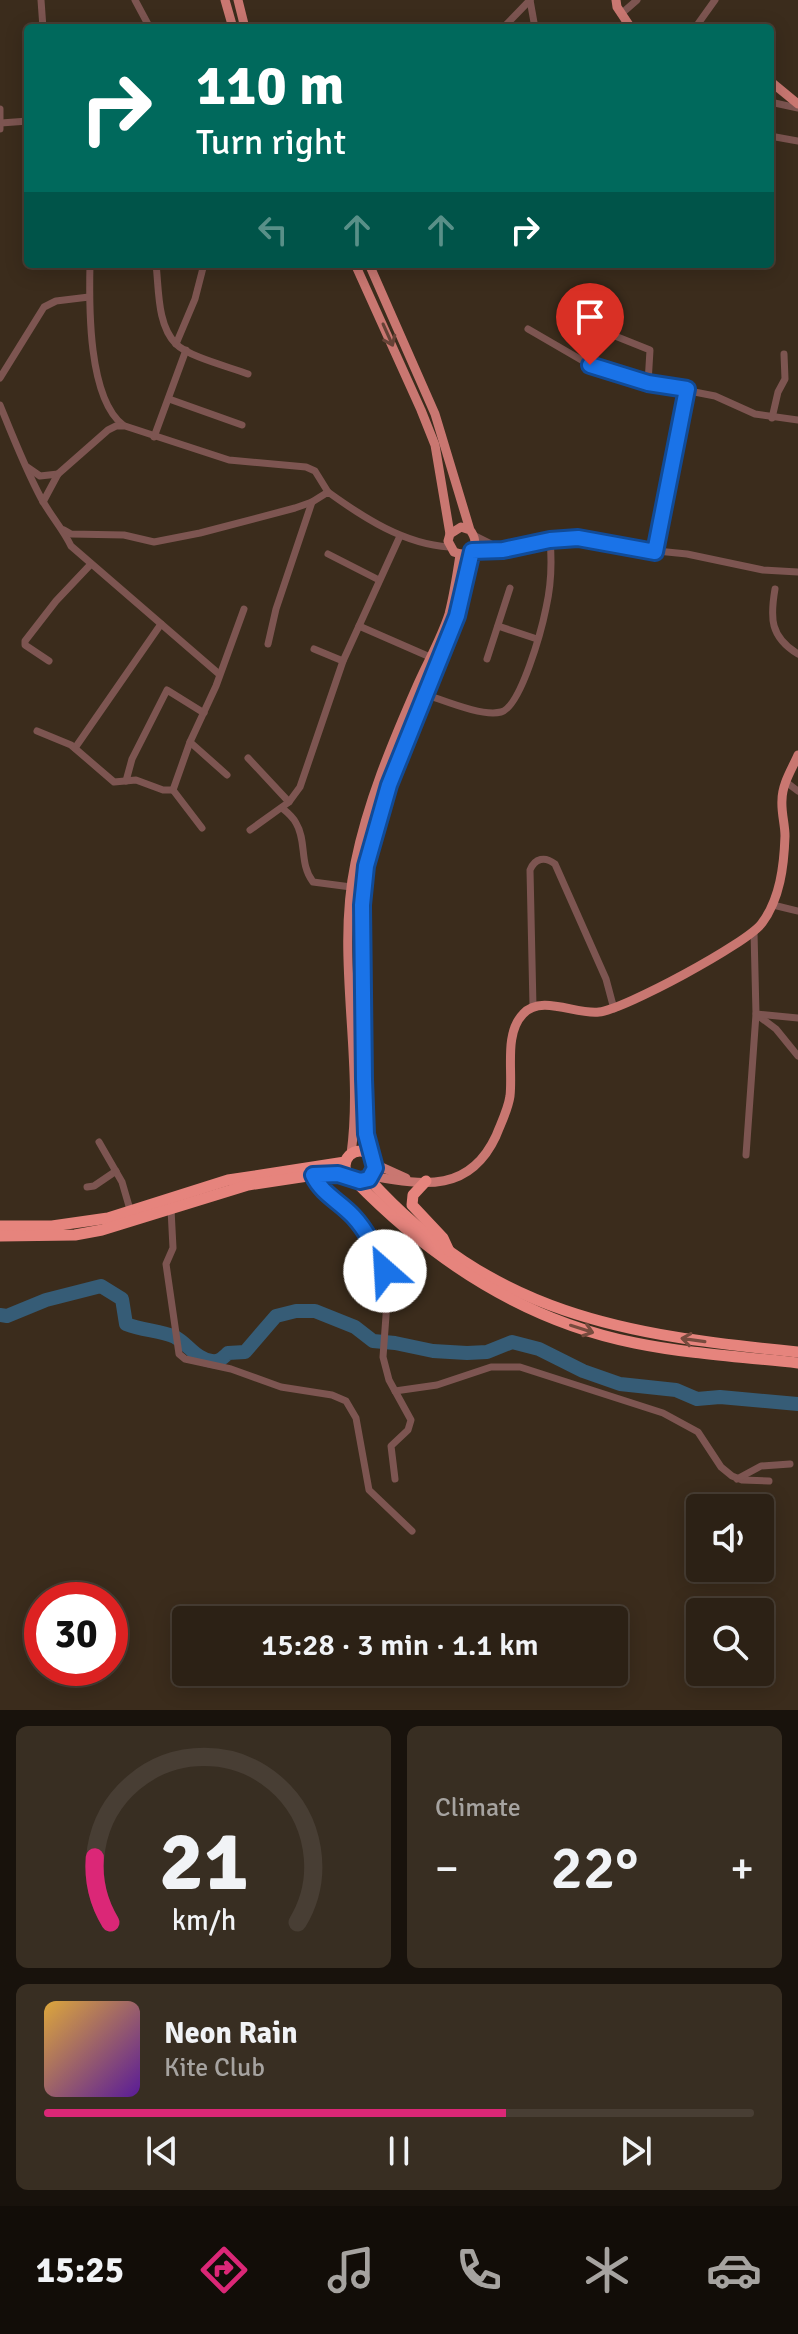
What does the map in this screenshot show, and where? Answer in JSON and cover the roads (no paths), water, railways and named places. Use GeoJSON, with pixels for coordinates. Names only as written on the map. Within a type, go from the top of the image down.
{"type":"FeatureCollection","features":[{"type":"Feature","properties":{"kind":"highway"},"geometry":{"type":"LineString","coordinates":[[0,1226],[79,1224],[131,1213],[228,1180],[348,1158],[362,1151],[407,1217],[449,1252],[514,1289],[588,1319],[654,1335],[798,1352]]}},
{"type":"Feature","properties":{"kind":"highway"},"geometry":{"type":"LineString","coordinates":[[348,1158],[352,1178],[397,1221],[450,1263],[498,1293],[550,1318],[635,1343],[798,1363]]}},
{"type":"Feature","properties":{"kind":"highway"},"geometry":{"type":"LineString","coordinates":[[0,1236],[89,1233],[248,1185],[313,1175],[352,1178],[372,1169]]}},
{"type":"Feature","properties":{"kind":"highway"},"geometry":{"type":"LineString","coordinates":[[421,1182],[413,1195],[412,1205],[443,1238],[449,1252]]}},
{"type":"Feature","properties":{"kind":"main road"},"geometry":{"type":"LineString","coordinates":[[225,0],[232,24]]}},
{"type":"Feature","properties":{"kind":"main road"},"geometry":{"type":"LineString","coordinates":[[238,0],[244,24]]}},
{"type":"Feature","properties":{"kind":"main road"},"geometry":{"type":"LineString","coordinates":[[616,0],[628,24]]}},
{"type":"Feature","properties":{"kind":"main road"},"geometry":{"type":"LineString","coordinates":[[774,85],[798,106]]}},
{"type":"Feature","properties":{"kind":"main road"},"geometry":{"type":"LineString","coordinates":[[357,268],[435,445],[450,534],[449,547],[460,555]]}},
{"type":"Feature","properties":{"kind":"main road"},"geometry":{"type":"LineString","coordinates":[[371,268],[435,414],[475,546],[457,616],[377,820],[366,866],[362,1016],[365,1123],[372,1169],[421,1182],[462,1176],[476,1167],[489,1151],[508,1106],[512,1039],[517,1021],[526,1010],[540,1005],[587,1013],[614,1009],[701,965],[754,932],[773,905],[783,862],[785,835],[782,798],[798,755]]}},
{"type":"Feature","properties":{"kind":"main road"},"geometry":{"type":"LineString","coordinates":[[450,534],[461,527],[472,533]]}},
{"type":"Feature","properties":{"kind":"main road"},"geometry":{"type":"LineString","coordinates":[[460,555],[472,551]]}},
{"type":"Feature","properties":{"kind":"main road"},"geometry":{"type":"LineString","coordinates":[[348,1158],[354,1124],[348,966],[351,890],[360,841],[379,782],[448,617],[460,555]]}},
{"type":"Feature","properties":{"kind":"main road"},"geometry":{"type":"LineString","coordinates":[[351,890],[363,894]]}},
{"type":"Feature","properties":{"kind":"street"},"geometry":{"type":"LineString","coordinates":[[41,0],[43,24]]}},
{"type":"Feature","properties":{"kind":"street"},"geometry":{"type":"LineString","coordinates":[[135,0],[148,24]]}},
{"type":"Feature","properties":{"kind":"street"},"geometry":{"type":"LineString","coordinates":[[507,24],[530,0],[534,24]]}},
{"type":"Feature","properties":{"kind":"street"},"geometry":{"type":"LineString","coordinates":[[621,14],[637,0]]}},
{"type":"Feature","properties":{"kind":"street"},"geometry":{"type":"LineString","coordinates":[[698,24],[715,0]]}},
{"type":"Feature","properties":{"kind":"street"},"geometry":{"type":"LineString","coordinates":[[774,103],[798,106]]}},
{"type":"Feature","properties":{"kind":"street"},"geometry":{"type":"LineString","coordinates":[[0,109],[0,129]]}},
{"type":"Feature","properties":{"kind":"street"},"geometry":{"type":"LineString","coordinates":[[1,123],[24,121]]}},
{"type":"Feature","properties":{"kind":"street"},"geometry":{"type":"LineString","coordinates":[[774,137],[798,141]]}},
{"type":"Feature","properties":{"kind":"street"},"geometry":{"type":"LineString","coordinates":[[90,268],[89,297],[98,385],[108,409],[125,426]]}},
{"type":"Feature","properties":{"kind":"street"},"geometry":{"type":"LineString","coordinates":[[156,268],[162,315],[176,344],[248,374]]}},
{"type":"Feature","properties":{"kind":"street"},"geometry":{"type":"LineString","coordinates":[[176,344],[195,299],[203,268]]}},
{"type":"Feature","properties":{"kind":"street"},"geometry":{"type":"LineString","coordinates":[[0,378],[44,307],[56,301],[89,297]]}},
{"type":"Feature","properties":{"kind":"street"},"geometry":{"type":"LineString","coordinates":[[528,329],[590,365],[648,383],[715,396],[755,414],[798,420]]}},
{"type":"Feature","properties":{"kind":"street"},"geometry":{"type":"LineString","coordinates":[[590,365],[605,336],[610,334],[650,350],[648,383]]}},
{"type":"Feature","properties":{"kind":"street"},"geometry":{"type":"LineString","coordinates":[[154,437],[186,350]]}},
{"type":"Feature","properties":{"kind":"street"},"geometry":{"type":"LineString","coordinates":[[772,418],[778,392],[785,379],[784,354]]}},
{"type":"Feature","properties":{"kind":"street"},"geometry":{"type":"LineString","coordinates":[[655,552],[687,389]]}},
{"type":"Feature","properties":{"kind":"street"},"geometry":{"type":"LineString","coordinates":[[169,399],[242,425]]}},
{"type":"Feature","properties":{"kind":"street"},"geometry":{"type":"LineString","coordinates":[[0,405],[43,502],[64,530],[71,546],[219,674]]}},
{"type":"Feature","properties":{"kind":"street"},"geometry":{"type":"LineString","coordinates":[[43,502],[58,474],[108,430],[125,426],[229,460],[306,467],[315,471],[328,492],[400,536],[431,546],[449,547]]}},
{"type":"Feature","properties":{"kind":"street"},"geometry":{"type":"LineString","coordinates":[[24,464],[40,476],[58,474]]}},
{"type":"Feature","properties":{"kind":"street"},"geometry":{"type":"LineString","coordinates":[[64,530],[71,534],[124,535],[154,542],[200,533],[312,502],[328,492]]}},
{"type":"Feature","properties":{"kind":"street"},"geometry":{"type":"LineString","coordinates":[[268,644],[276,609],[312,502]]}},
{"type":"Feature","properties":{"kind":"street"},"geometry":{"type":"LineString","coordinates":[[472,533],[503,550]]}},
{"type":"Feature","properties":{"kind":"street"},"geometry":{"type":"LineString","coordinates":[[250,830],[286,805],[300,787],[343,661],[400,536]]}},
{"type":"Feature","properties":{"kind":"street"},"geometry":{"type":"LineString","coordinates":[[472,551],[503,550],[550,540],[590,539],[763,570],[798,572]]}},
{"type":"Feature","properties":{"kind":"street"},"geometry":{"type":"LineString","coordinates":[[424,694],[489,713],[504,712],[515,700],[546,607],[552,560],[550,540]]}},
{"type":"Feature","properties":{"kind":"street"},"geometry":{"type":"LineString","coordinates":[[328,554],[379,580]]}},
{"type":"Feature","properties":{"kind":"street"},"geometry":{"type":"LineString","coordinates":[[49,661],[25,645],[25,641],[56,601],[91,564]]}},
{"type":"Feature","properties":{"kind":"street"},"geometry":{"type":"LineString","coordinates":[[487,659],[510,588]]}},
{"type":"Feature","properties":{"kind":"street"},"geometry":{"type":"LineString","coordinates":[[775,589],[771,610],[773,626],[790,649],[798,654]]}},
{"type":"Feature","properties":{"kind":"street"},"geometry":{"type":"LineString","coordinates":[[173,790],[244,609]]}},
{"type":"Feature","properties":{"kind":"street"},"geometry":{"type":"LineString","coordinates":[[75,748],[161,624]]}},
{"type":"Feature","properties":{"kind":"street"},"geometry":{"type":"LineString","coordinates":[[359,626],[430,657]]}},
{"type":"Feature","properties":{"kind":"street"},"geometry":{"type":"LineString","coordinates":[[498,626],[537,639]]}},
{"type":"Feature","properties":{"kind":"street"},"geometry":{"type":"LineString","coordinates":[[314,649],[343,661]]}},
{"type":"Feature","properties":{"kind":"street"},"geometry":{"type":"LineString","coordinates":[[126,781],[132,759],[167,690],[204,713]]}},
{"type":"Feature","properties":{"kind":"street"},"geometry":{"type":"LineString","coordinates":[[37,731],[75,748],[114,782],[136,780],[163,790],[173,790]]}},
{"type":"Feature","properties":{"kind":"street"},"geometry":{"type":"LineString","coordinates":[[190,742],[227,775]]}},
{"type":"Feature","properties":{"kind":"street"},"geometry":{"type":"LineString","coordinates":[[248,758],[295,820],[306,870],[313,882],[351,890]]}},
{"type":"Feature","properties":{"kind":"street"},"geometry":{"type":"LineString","coordinates":[[786,782],[798,791]]}},
{"type":"Feature","properties":{"kind":"street"},"geometry":{"type":"LineString","coordinates":[[173,790],[202,828]]}},
{"type":"Feature","properties":{"kind":"street"},"geometry":{"type":"LineString","coordinates":[[533,1007],[530,870],[533,863],[549,859],[555,864],[606,979],[614,1009]]}},
{"type":"Feature","properties":{"kind":"street"},"geometry":{"type":"LineString","coordinates":[[773,905],[798,911]]}},
{"type":"Feature","properties":{"kind":"street"},"geometry":{"type":"LineString","coordinates":[[746,1155],[756,1014],[754,932]]}},
{"type":"Feature","properties":{"kind":"street"},"geometry":{"type":"LineString","coordinates":[[756,1014],[798,1018]]}},
{"type":"Feature","properties":{"kind":"street"},"geometry":{"type":"LineString","coordinates":[[756,1014],[776,1029],[798,1056]]}},
{"type":"Feature","properties":{"kind":"street"},"geometry":{"type":"LineString","coordinates":[[99,1142],[116,1171],[131,1213]]}},
{"type":"Feature","properties":{"kind":"street"},"geometry":{"type":"LineString","coordinates":[[87,1187],[94,1186],[116,1171]]}},
{"type":"Feature","properties":{"kind":"street"},"geometry":{"type":"LineString","coordinates":[[313,1175],[321,1190],[356,1219],[374,1246],[388,1282],[383,1357],[386,1371],[411,1423],[391,1446],[395,1479]]}},
{"type":"Feature","properties":{"kind":"street"},"geometry":{"type":"LineString","coordinates":[[171,1209],[173,1248],[166,1264],[179,1354],[185,1359],[231,1369],[281,1387],[337,1396],[346,1401],[355,1413],[369,1490],[412,1531]]}},
{"type":"Feature","properties":{"kind":"street"},"geometry":{"type":"LineString","coordinates":[[395,1391],[437,1385],[497,1366],[531,1370],[592,1392],[651,1408],[687,1425],[703,1439],[721,1467],[737,1479],[769,1481]]}},
{"type":"Feature","properties":{"kind":"street"},"geometry":{"type":"LineString","coordinates":[[737,1479],[761,1466],[790,1464]]}},
{"type":"Feature","properties":{"kind":"waterway"},"geometry":{"type":"LineString","coordinates":[[0,1315],[7,1316],[46,1300],[101,1286],[122,1299],[126,1324],[175,1337],[202,1358],[212,1361],[228,1353],[245,1352],[276,1316],[296,1311],[315,1311],[355,1327],[373,1341],[467,1353],[487,1352],[512,1342],[539,1349],[583,1371],[620,1384],[676,1390],[697,1399],[720,1397],[798,1404]]}}]}
